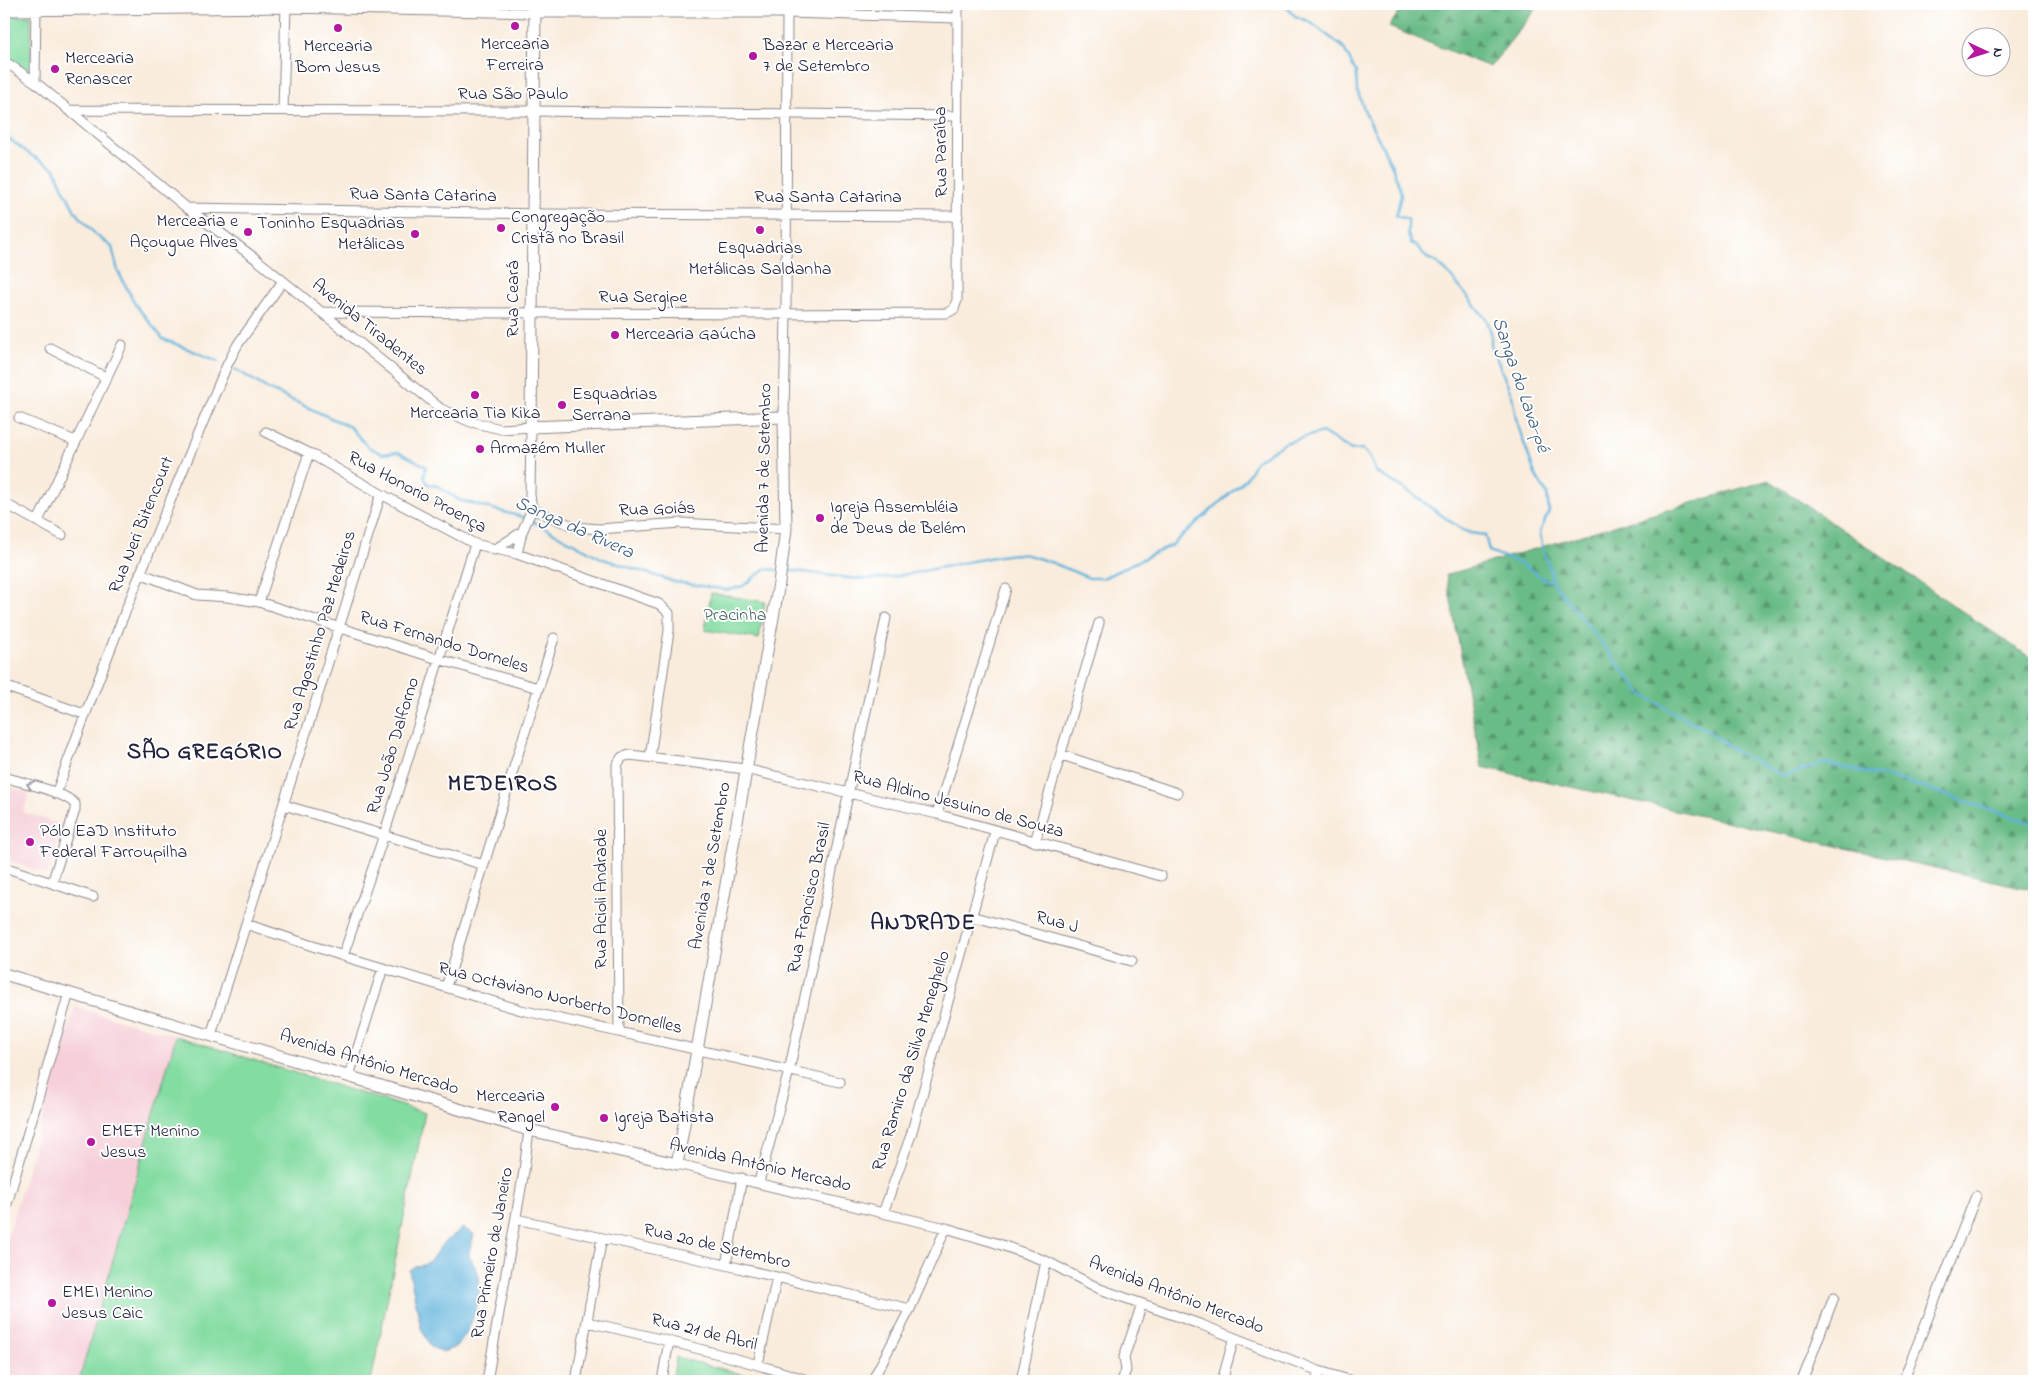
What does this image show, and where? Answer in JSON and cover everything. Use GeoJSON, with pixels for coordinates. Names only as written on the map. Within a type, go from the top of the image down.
{"type":"FeatureCollection","features":[{"type":"Feature","properties":{"kind":"street","name":"Rua Paraíba"},"geometry":{"type":"LineString","coordinates":[[957,300],[958,4]]}},
{"type":"Feature","properties":{"kind":"street"},"geometry":{"type":"LineString","coordinates":[[4,11],[36,7],[286,6],[787,9],[957,18]]}},
{"type":"Feature","properties":{"kind":"street"},"geometry":{"type":"LineString","coordinates":[[283,110],[286,6]]}},
{"type":"Feature","properties":{"kind":"street"},"geometry":{"type":"LineString","coordinates":[[35,82],[36,7]]}},
{"type":"Feature","properties":{"kind":"street","name":"Rua Ceará"},"geometry":{"type":"LineString","coordinates":[[517,554],[522,532],[531,513],[535,8]]}},
{"type":"Feature","properties":{"kind":"street","name":"Avenida 7 de Setembro"},"geometry":{"type":"LineString","coordinates":[[677,1164],[779,582],[786,529],[784,417],[787,214],[787,9]]}},
{"type":"Feature","properties":{"kind":"street","name":"Avenida Tiradentes"},"geometry":{"type":"LineString","coordinates":[[4,61],[35,82],[187,208],[283,281],[441,409],[471,422],[501,429],[784,417]]}},
{"type":"Feature","properties":{"kind":"street","name":"Rua São Paulo"},"geometry":{"type":"LineString","coordinates":[[68,110],[957,116]]}},
{"type":"Feature","properties":{"kind":"street","name":"Rua Santa Catarina"},"geometry":{"type":"LineString","coordinates":[[187,208],[958,216]]}},
{"type":"Feature","properties":{"kind":"street","name":"Rua Neri Bitencourt"},"geometry":{"type":"LineString","coordinates":[[56,794],[84,714],[140,573],[227,365],[238,344],[283,281]]}},
{"type":"Feature","properties":{"kind":"street","name":"Rua Sergipe"},"geometry":{"type":"LineString","coordinates":[[321,312],[532,314],[947,313],[954,309],[957,300]]}},
{"type":"Feature","properties":{"kind":"street"},"geometry":{"type":"LineString","coordinates":[[38,521],[122,344]]}},
{"type":"Feature","properties":{"kind":"street"},"geometry":{"type":"LineString","coordinates":[[50,348],[107,378]]}},
{"type":"Feature","properties":{"kind":"street"},"geometry":{"type":"LineString","coordinates":[[19,418],[76,441]]}},
{"type":"Feature","properties":{"kind":"street","name":"Rua Honorio Proença"},"geometry":{"type":"LineString","coordinates":[[266,432],[309,453],[475,544],[517,554],[659,604],[669,613],[669,631],[650,757]]}},
{"type":"Feature","properties":{"kind":"street"},"geometry":{"type":"LineString","coordinates":[[259,602],[309,453]]}},
{"type":"Feature","properties":{"kind":"street","name":"Rua Agostinho Paz Medeiros"},"geometry":{"type":"LineString","coordinates":[[211,1035],[381,494]]}},
{"type":"Feature","properties":{"kind":"street"},"geometry":{"type":"LineString","coordinates":[[4,503],[62,535]]}},
{"type":"Feature","properties":{"kind":"street","name":"Rua Goiás"},"geometry":{"type":"LineString","coordinates":[[531,513],[575,527],[600,529],[681,523],[786,529]]}},
{"type":"Feature","properties":{"kind":"street"},"geometry":{"type":"LineString","coordinates":[[494,550],[522,532]]}},
{"type":"Feature","properties":{"kind":"street","name":"Rua João Dalforno"},"geometry":{"type":"LineString","coordinates":[[343,956],[384,836],[475,544]]}},
{"type":"Feature","properties":{"kind":"street","name":"Rua Fernando Dorneles"},"geometry":{"type":"LineString","coordinates":[[140,573],[197,595],[259,602],[438,659],[538,688]]}},
{"type":"Feature","properties":{"kind":"street"},"geometry":{"type":"LineString","coordinates":[[937,814],[1006,589]]}},
{"type":"Feature","properties":{"kind":"street","name":"Rua Francisco Brasil"},"geometry":{"type":"LineString","coordinates":[[759,1182],[789,1070],[886,618]]}},
{"type":"Feature","properties":{"kind":"street"},"geometry":{"type":"LineString","coordinates":[[1035,842],[1062,755],[1099,623]]}},
{"type":"Feature","properties":{"kind":"street"},"geometry":{"type":"LineString","coordinates":[[446,988],[554,638]]}},
{"type":"Feature","properties":{"kind":"street"},"geometry":{"type":"LineString","coordinates":[[4,686],[84,714]]}},
{"type":"Feature","properties":{"kind":"street","name":"Rua Aldino Jesuino de Souza"},"geometry":{"type":"LineString","coordinates":[[617,765],[622,757],[630,755],[745,769],[937,814],[995,832],[1161,876]]}},
{"type":"Feature","properties":{"kind":"street"},"geometry":{"type":"LineString","coordinates":[[1062,755],[1177,792]]}},
{"type":"Feature","properties":{"kind":"street","name":"Rua Acioli Andrade"},"geometry":{"type":"LineString","coordinates":[[617,765],[619,1032]]}},
{"type":"Feature","properties":{"kind":"street"},"geometry":{"type":"LineString","coordinates":[[4,778],[56,794],[76,804],[76,810],[52,883]]}},
{"type":"Feature","properties":{"kind":"street"},"geometry":{"type":"LineString","coordinates":[[284,805],[484,865]]}},
{"type":"Feature","properties":{"kind":"street","name":"Rua Ramiro da Silva Meneghello"},"geometry":{"type":"LineString","coordinates":[[883,1213],[911,1135],[995,832]]}},
{"type":"Feature","properties":{"kind":"street"},"geometry":{"type":"LineString","coordinates":[[4,867],[93,897]]}},
{"type":"Feature","properties":{"kind":"street","name":"Rua J"},"geometry":{"type":"LineString","coordinates":[[972,916],[1132,961]]}},
{"type":"Feature","properties":{"kind":"street","name":"Rua Octaviano Norberto Dornelles"},"geometry":{"type":"LineString","coordinates":[[246,924],[343,956],[521,1010],[840,1082]]}},
{"type":"Feature","properties":{"kind":"street"},"geometry":{"type":"LineString","coordinates":[[349,1076],[383,968]]}},
{"type":"Feature","properties":{"kind":"street","name":"Avenida Antônio Mercado"},"geometry":{"type":"LineString","coordinates":[[4,974],[529,1130],[742,1178],[946,1228],[1046,1261],[1100,1289],[1319,1371],[1352,1381]]}},
{"type":"Feature","properties":{"kind":"street"},"geometry":{"type":"LineString","coordinates":[[4,1214],[69,993]]}},
{"type":"Feature","properties":{"kind":"street","name":"Rua Primeiro de Janeiro"},"geometry":{"type":"LineString","coordinates":[[487,1381],[516,1219],[529,1130]]}},
{"type":"Feature","properties":{"kind":"street"},"geometry":{"type":"LineString","coordinates":[[726,1265],[742,1178]]}},
{"type":"Feature","properties":{"kind":"street"},"geometry":{"type":"LineString","coordinates":[[1903,1381],[1976,1196]]}},
{"type":"Feature","properties":{"kind":"street","name":"Rua 20 de Setembro"},"geometry":{"type":"LineString","coordinates":[[516,1219],[726,1265],[910,1309]]}},
{"type":"Feature","properties":{"kind":"street"},"geometry":{"type":"LineString","coordinates":[[872,1381],[910,1309],[946,1228]]}},
{"type":"Feature","properties":{"kind":"street"},"geometry":{"type":"LineString","coordinates":[[576,1381],[602,1238]]}},
{"type":"Feature","properties":{"kind":"street"},"geometry":{"type":"LineString","coordinates":[[1021,1381],[1046,1261]]}},
{"type":"Feature","properties":{"kind":"street"},"geometry":{"type":"LineString","coordinates":[[758,1364],[777,1277]]}},
{"type":"Feature","properties":{"kind":"street"},"geometry":{"type":"LineString","coordinates":[[1802,1381],[1834,1297]]}},
{"type":"Feature","properties":{"kind":"street"},"geometry":{"type":"LineString","coordinates":[[1122,1381],[1126,1370],[1124,1357],[1142,1304]]}},
{"type":"Feature","properties":{"kind":"street","name":"Rua 21 de Abril"},"geometry":{"type":"LineString","coordinates":[[588,1322],[669,1340],[758,1364],[810,1381]]}},
{"type":"Feature","properties":{"kind":"street"},"geometry":{"type":"LineString","coordinates":[[1222,1381],[1234,1338]]}},
{"type":"Feature","properties":{"kind":"street"},"geometry":{"type":"LineString","coordinates":[[662,1381],[669,1340]]}},
{"type":"Feature","properties":{"kind":"street"},"geometry":{"type":"LineString","coordinates":[[1316,1381],[1319,1371]]}},
{"type":"Feature","properties":{"kind":"shaded area","name":"Pólo EaD Instituto Federal Farroupilha"},"geometry":{"type":"Polygon","coordinates":[[[4,785],[29,793],[23,812],[63,825],[47,874],[4,859],[4,785]]]}},
{"type":"Feature","properties":{"kind":"shaded area","name":"EMEF Menino Jesus"},"geometry":{"type":"Polygon","coordinates":[[[75,1007],[176,1036],[79,1381],[4,1381],[4,1249],[75,1007]]]}},
{"type":"Feature","properties":{"kind":"green space"},"geometry":{"type":"Polygon","coordinates":[[[1404,4],[1540,4],[1490,67],[1389,27],[1404,4]]]}},
{"type":"Feature","properties":{"kind":"green space"},"geometry":{"type":"Polygon","coordinates":[[[4,16],[31,16],[31,75],[4,55],[4,16]]]}},
{"type":"Feature","properties":{"kind":"green space"},"geometry":{"type":"Polygon","coordinates":[[[1769,480],[2034,660],[2034,890],[1482,767],[1446,575],[1769,480]]]}},
{"type":"Feature","properties":{"kind":"green space","name":"Pracinha"},"geometry":{"type":"Polygon","coordinates":[[[711,593],[765,602],[759,639],[705,630],[711,593]]]}},
{"type":"Feature","properties":{"kind":"green space"},"geometry":{"type":"Polygon","coordinates":[[[176,1036],[425,1113],[371,1381],[79,1381],[176,1036]]]}},
{"type":"Feature","properties":{"kind":"green space"},"geometry":{"type":"Polygon","coordinates":[[[676,1357],[768,1381],[672,1381],[676,1357]]]}},
{"type":"Feature","properties":{"kind":"water"},"geometry":{"type":"Polygon","coordinates":[[[463,1228],[474,1234],[469,1253],[478,1274],[479,1294],[471,1323],[466,1332],[456,1346],[443,1352],[431,1347],[421,1328],[409,1270],[430,1261],[443,1243],[463,1228]]]}},
{"type":"Feature","properties":{"kind":"waterway","name":"Sanga do Lava-pé"},"geometry":{"type":"LineString","coordinates":[[1284,4],[1295,16],[1310,22],[1343,47],[1356,72],[1357,90],[1365,112],[1393,168],[1400,190],[1401,195],[1396,216],[1408,219],[1408,234],[1411,243],[1416,245],[1427,258],[1436,262],[1447,272],[1487,320],[1491,333],[1491,345],[1512,396],[1517,423],[1535,474],[1547,494],[1549,511],[1540,532],[1543,550],[1552,575],[1551,580]]}},
{"type":"Feature","properties":{"kind":"waterway","name":"Sanga da Rivera"},"geometry":{"type":"LineString","coordinates":[[4,135],[31,155],[55,169],[75,211],[95,234],[112,247],[118,271],[135,304],[163,339],[218,361]]}},
{"type":"Feature","properties":{"kind":"waterway","name":"Sanga da Rivera"},"geometry":{"type":"LineString","coordinates":[[235,369],[268,389],[350,427],[367,446],[382,454],[398,452],[426,466],[424,477],[428,484],[437,486],[459,500],[526,518]]}},
{"type":"Feature","properties":{"kind":"waterway","name":"Sanga da Rivera"},"geometry":{"type":"LineString","coordinates":[[785,570],[847,578],[872,579],[1015,554],[1028,555],[1053,563],[1089,578],[1103,578],[1172,545],[1246,479],[1256,461],[1285,443],[1322,432],[1351,450],[1363,449],[1370,458],[1376,472],[1405,489],[1461,529],[1470,533],[1485,535],[1489,551],[1519,563],[1546,580],[1551,580]]}},
{"type":"Feature","properties":{"kind":"waterway","name":"Sanga da Rivera"},"geometry":{"type":"LineString","coordinates":[[530,520],[603,559],[675,582],[728,590],[743,586],[765,569],[777,570]]}},
{"type":"Feature","properties":{"kind":"waterway"},"geometry":{"type":"LineString","coordinates":[[1551,580],[1643,695],[1708,731],[1738,753],[1784,776],[1824,763],[1904,781],[2034,824]]}},
{"type":"Feature","properties":{"kind":"place","name":"Mercearia Ferreira"},"geometry":{"type":"Point","coordinates":[515,26]}},
{"type":"Feature","properties":{"kind":"place","name":"Mercearia Bom Jesus"},"geometry":{"type":"Point","coordinates":[338,28]}},
{"type":"Feature","properties":{"kind":"place","name":"Bazar e Mercearia 7 de Setembro"},"geometry":{"type":"Point","coordinates":[753,56]}},
{"type":"Feature","properties":{"kind":"place","name":"Mercearia Renascer"},"geometry":{"type":"Point","coordinates":[55,69]}},
{"type":"Feature","properties":{"kind":"place","name":"Congregação Cristã no Brasil"},"geometry":{"type":"Point","coordinates":[501,228]}},
{"type":"Feature","properties":{"kind":"place","name":"Esquadrias Metálicas Saldanha"},"geometry":{"type":"Point","coordinates":[760,230]}},
{"type":"Feature","properties":{"kind":"place","name":"Mercearia e Açougue Alves"},"geometry":{"type":"Point","coordinates":[248,232]}},
{"type":"Feature","properties":{"kind":"place","name":"Toninho Esquadrias Metálicas"},"geometry":{"type":"Point","coordinates":[415,234]}},
{"type":"Feature","properties":{"kind":"place","name":"Mercearia Gaúcha"},"geometry":{"type":"Point","coordinates":[615,335]}},
{"type":"Feature","properties":{"kind":"place","name":"Mercearia Tia Kika"},"geometry":{"type":"Point","coordinates":[475,395]}},
{"type":"Feature","properties":{"kind":"place","name":"Esquadrias Serrana"},"geometry":{"type":"Point","coordinates":[562,405]}},
{"type":"Feature","properties":{"kind":"place","name":"Armazém Muller"},"geometry":{"type":"Point","coordinates":[480,449]}},
{"type":"Feature","properties":{"kind":"place","name":"Igreja Assembléia de Deus de Belém"},"geometry":{"type":"Point","coordinates":[820,518]}},
{"type":"Feature","properties":{"kind":"place","name":"Pólo EaD Instituto Federal Farroupilha"},"geometry":{"type":"Point","coordinates":[30,842]}},
{"type":"Feature","properties":{"kind":"place","name":"Mercearia Rangel"},"geometry":{"type":"Point","coordinates":[555,1107]}},
{"type":"Feature","properties":{"kind":"place","name":"Igreja Batista"},"geometry":{"type":"Point","coordinates":[604,1118]}},
{"type":"Feature","properties":{"kind":"place","name":"EMEF Menino Jesus"},"geometry":{"type":"Point","coordinates":[91,1142]}},
{"type":"Feature","properties":{"kind":"place","name":"EMEI Menino Jesus Caic"},"geometry":{"type":"Point","coordinates":[52,1303]}},
{"type":"Feature","properties":{"kind":"district","name":"SÃO GREGÓRIO"},"geometry":{"type":"Point","coordinates":[205,753]}},
{"type":"Feature","properties":{"kind":"district","name":"MEDEIROS"},"geometry":{"type":"Point","coordinates":[503,785]}},
{"type":"Feature","properties":{"kind":"district","name":"ANDRADE"},"geometry":{"type":"Point","coordinates":[923,924]}}]}
